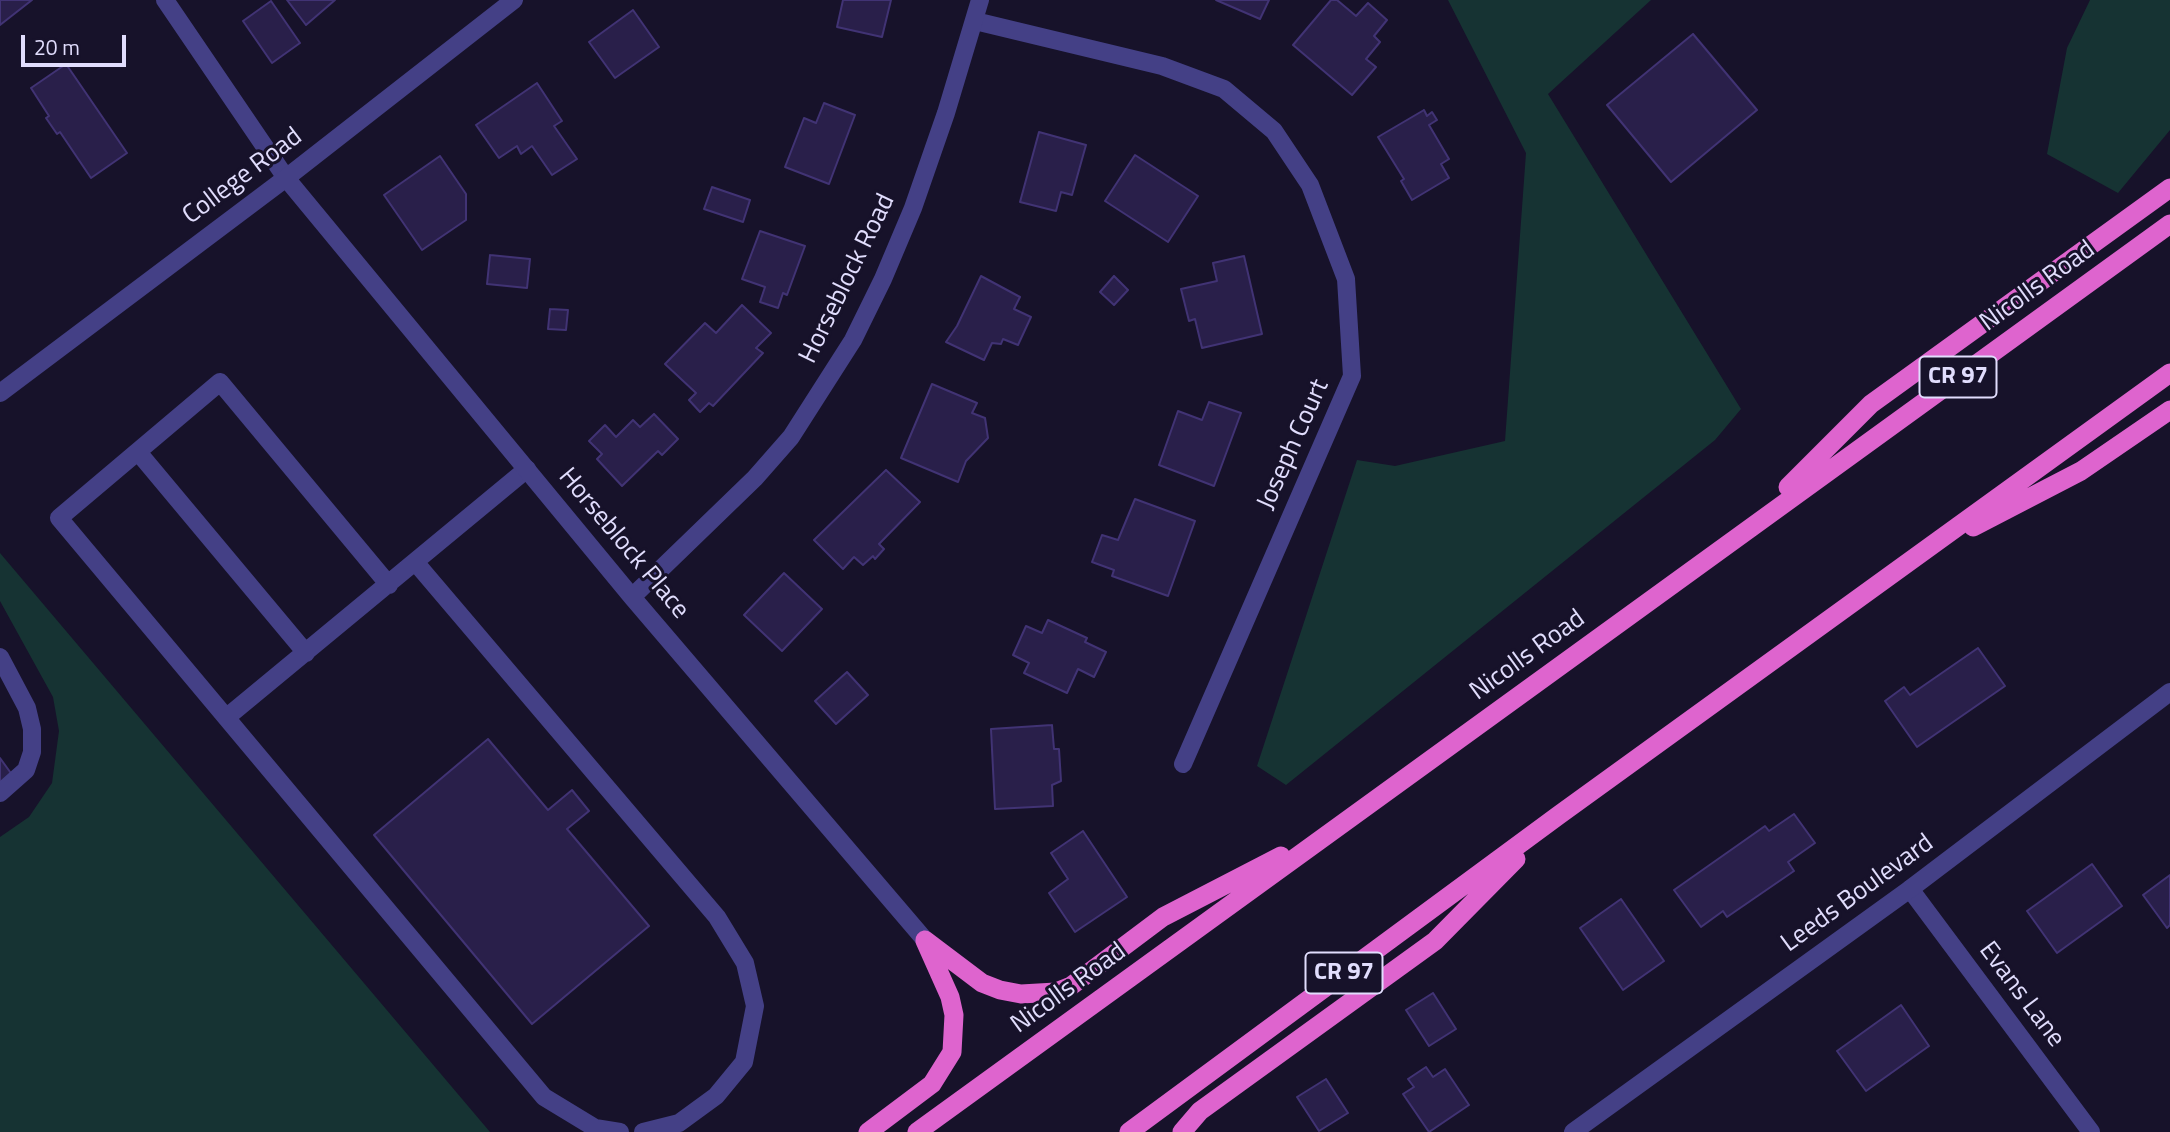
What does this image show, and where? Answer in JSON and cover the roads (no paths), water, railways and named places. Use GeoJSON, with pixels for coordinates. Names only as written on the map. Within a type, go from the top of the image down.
{"type":"FeatureCollection","features":[{"type":"Feature","properties":{"kind":"highway"},"geometry":{"type":"LineString","coordinates":[[1745,530],[1871,404],[2170,188]]}},
{"type":"Feature","properties":{"kind":"highway","name":"Nicolls Road"},"geometry":{"type":"LineString","coordinates":[[918,1132],[2170,224]]}},
{"type":"Feature","properties":{"kind":"highway","name":"CR 97"},"geometry":{"type":"LineString","coordinates":[[1129,1132],[1559,815],[2170,373]]}},
{"type":"Feature","properties":{"kind":"highway"},"geometry":{"type":"LineString","coordinates":[[1913,559],[2081,471],[2170,410]]}},
{"type":"Feature","properties":{"kind":"highway"},"geometry":{"type":"LineString","coordinates":[[1182,1132],[1200,1111],[1435,941],[1559,815]]}},
{"type":"Feature","properties":{"kind":"highway"},"geometry":{"type":"LineString","coordinates":[[925,940],[990,986],[1021,994],[1056,992],[1071,986],[1163,917],[1338,827]]}},
{"type":"Feature","properties":{"kind":"highway"},"geometry":{"type":"LineString","coordinates":[[868,1132],[932,1084],[952,1052],[954,1015],[950,997],[925,940]]}},
{"type":"Feature","properties":{"kind":"street","name":"Horseblock Place"},"geometry":{"type":"LineString","coordinates":[[165,0],[286,178],[632,597],[925,940]]}},
{"type":"Feature","properties":{"kind":"street","name":"College Road"},"geometry":{"type":"LineString","coordinates":[[0,393],[286,178],[514,0]]}},
{"type":"Feature","properties":{"kind":"street","name":"Horseblock Road"},"geometry":{"type":"LineString","coordinates":[[632,597],[755,478],[791,437],[824,389],[883,279],[913,208],[980,0]]}},
{"type":"Feature","properties":{"kind":"street","name":"Joseph Court"},"geometry":{"type":"LineString","coordinates":[[975,20],[1162,66],[1224,89],[1274,131],[1310,185],[1346,279],[1352,376],[1183,764]]}},
{"type":"Feature","properties":{"kind":"street"},"geometry":{"type":"LineString","coordinates":[[389,585],[220,382],[59,519],[544,1097],[594,1128],[620,1132]]}},
{"type":"Feature","properties":{"kind":"street"},"geometry":{"type":"LineString","coordinates":[[138,452],[306,653]]}},
{"type":"Feature","properties":{"kind":"street"},"geometry":{"type":"LineString","coordinates":[[227,718],[527,469]]}},
{"type":"Feature","properties":{"kind":"street"},"geometry":{"type":"LineString","coordinates":[[416,563],[716,917],[745,963],[755,1006],[744,1062],[716,1096],[679,1123],[643,1132]]}},
{"type":"Feature","properties":{"kind":"street"},"geometry":{"type":"LineString","coordinates":[[0,657],[27,708],[32,729],[32,752],[26,770],[0,793]]}},
{"type":"Feature","properties":{"kind":"street","name":"Leeds Boulevard"},"geometry":{"type":"LineString","coordinates":[[1573,1132],[1910,889],[2170,692]]}},
{"type":"Feature","properties":{"kind":"street","name":"Evans Lane"},"geometry":{"type":"LineString","coordinates":[[1910,889],[2091,1132]]}}]}
